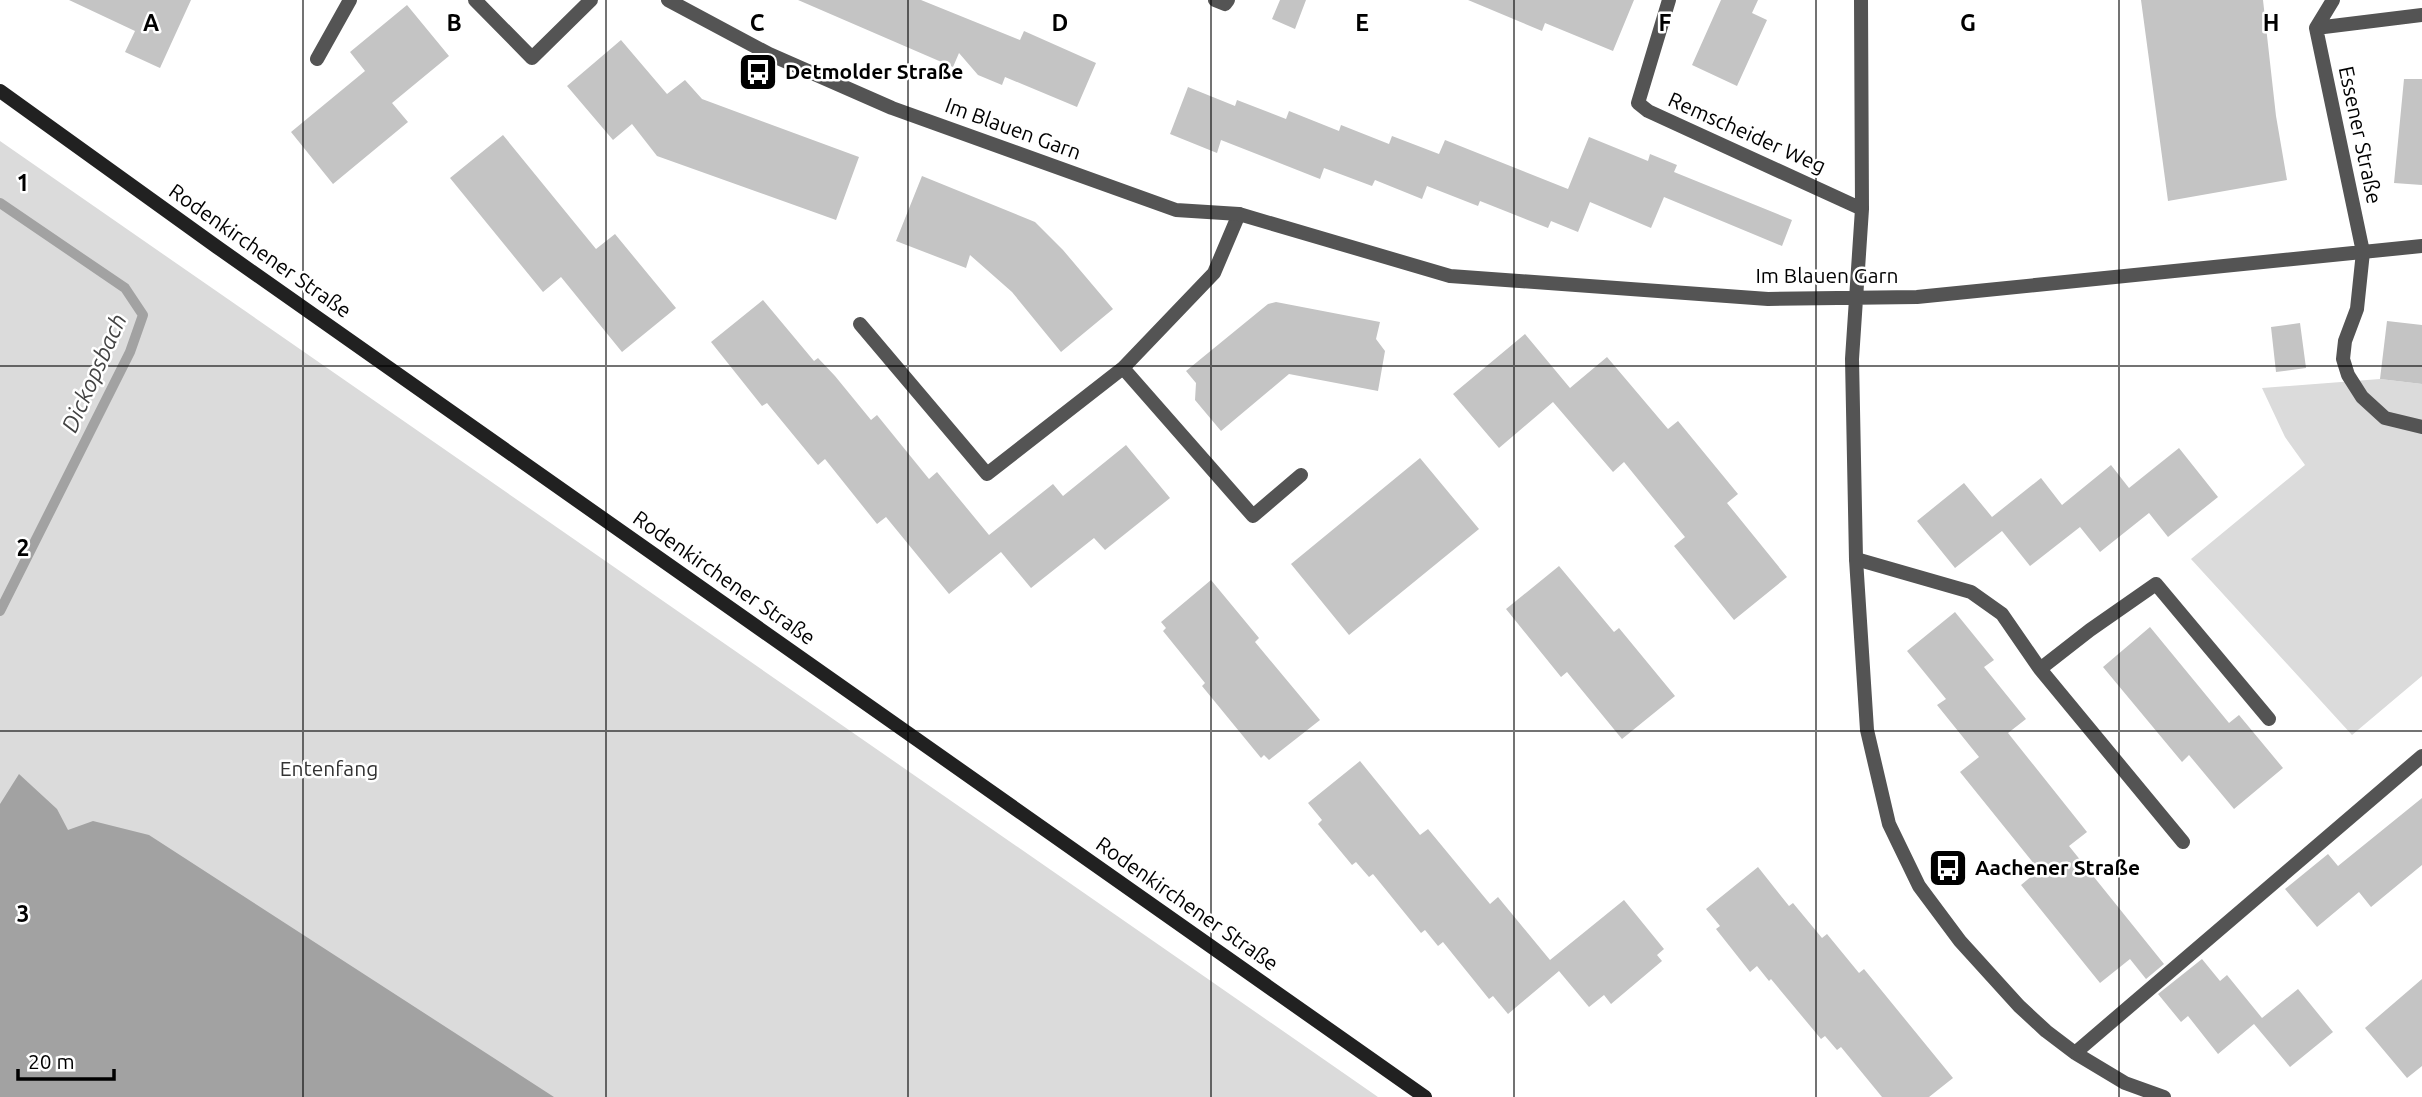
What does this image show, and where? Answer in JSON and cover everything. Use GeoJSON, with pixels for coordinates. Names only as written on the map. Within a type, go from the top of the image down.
{"type":"FeatureCollection","features":[{"type":"Feature","properties":{"kind":"main road","name":"Rodenkirchener Straße"},"geometry":{"type":"LineString","coordinates":[[0,91],[239,263],[1425,1097]]}},
{"type":"Feature","properties":{"kind":"street"},"geometry":{"type":"LineString","coordinates":[[317,59],[350,0]]}},
{"type":"Feature","properties":{"kind":"street"},"geometry":{"type":"LineString","coordinates":[[475,0],[532,58],[591,0]]}},
{"type":"Feature","properties":{"kind":"street","name":"Im Blauen Garn"},"geometry":{"type":"LineString","coordinates":[[668,0],[769,54],[892,108],[1177,210],[1239,214],[1450,276],[1768,299],[1917,297],[2422,246]]}},
{"type":"Feature","properties":{"kind":"street"},"geometry":{"type":"LineString","coordinates":[[1215,0],[1226,4],[1228,0]]}},
{"type":"Feature","properties":{"kind":"street","name":"Remscheider Weg"},"geometry":{"type":"LineString","coordinates":[[1669,0],[1638,103],[1648,111],[1862,209]]}},
{"type":"Feature","properties":{"kind":"street"},"geometry":{"type":"LineString","coordinates":[[1861,0],[1862,209],[1852,359],[1856,559],[1867,730],[1889,824],[1919,886],[1960,942],[2020,1006],[2075,1053],[2126,1083],[2164,1097]]}},
{"type":"Feature","properties":{"kind":"street"},"geometry":{"type":"LineString","coordinates":[[2316,28],[2333,0]]}},
{"type":"Feature","properties":{"kind":"street"},"geometry":{"type":"LineString","coordinates":[[2316,28],[2422,15]]}},
{"type":"Feature","properties":{"kind":"street","name":"Essener Straße"},"geometry":{"type":"LineString","coordinates":[[2316,28],[2363,252],[2357,309],[2345,341],[2343,359],[2347,375],[2362,397],[2385,418],[2422,427]]}},
{"type":"Feature","properties":{"kind":"street"},"geometry":{"type":"LineString","coordinates":[[860,324],[987,474],[1123,368],[1214,273],[1239,214]]}},
{"type":"Feature","properties":{"kind":"street"},"geometry":{"type":"LineString","coordinates":[[1123,368],[1253,516],[1301,475]]}},
{"type":"Feature","properties":{"kind":"street"},"geometry":{"type":"LineString","coordinates":[[1856,559],[1971,592],[2002,614],[2040,669],[2183,842]]}},
{"type":"Feature","properties":{"kind":"street"},"geometry":{"type":"LineString","coordinates":[[2040,669],[2156,584],[2269,719]]}},
{"type":"Feature","properties":{"kind":"street"},"geometry":{"type":"LineString","coordinates":[[2075,1053],[2422,755]]}},
{"type":"Feature","properties":{"kind":"green space","name":"Entenfang"},"geometry":{"type":"Polygon","coordinates":[[[0,141],[1378,1097],[0,1097],[0,141]]]}},
{"type":"Feature","properties":{"kind":"green space"},"geometry":{"type":"Polygon","coordinates":[[[2380,379],[2422,384],[2422,676],[2352,735],[2191,559],[2305,465],[2285,437],[2262,388],[2380,379]]]}},
{"type":"Feature","properties":{"kind":"shaded area"},"geometry":{"type":"Polygon","coordinates":[[[19,774],[57,809],[68,830],[93,821],[149,835],[554,1097],[0,1097],[0,804],[19,774]]]}},
{"type":"Feature","properties":{"kind":"building"},"geometry":{"type":"Polygon","coordinates":[[[69,0],[191,0],[160,68],[125,52],[135,31],[69,0]]]}},
{"type":"Feature","properties":{"kind":"building"},"geometry":{"type":"Polygon","coordinates":[[[798,0],[921,0],[1020,40],[1024,31],[1096,63],[1077,107],[1005,77],[1002,85],[978,75],[959,53],[953,67],[798,0]]]}},
{"type":"Feature","properties":{"kind":"building"},"geometry":{"type":"Polygon","coordinates":[[[1280,0],[1306,0],[1295,29],[1272,19],[1280,0]]]}},
{"type":"Feature","properties":{"kind":"building"},"geometry":{"type":"Polygon","coordinates":[[[1468,0],[1634,0],[1613,51],[1545,23],[1542,31],[1468,0]]]}},
{"type":"Feature","properties":{"kind":"building"},"geometry":{"type":"Polygon","coordinates":[[[1721,0],[1758,0],[1752,13],[1767,20],[1737,86],[1692,65],[1721,0]]]}},
{"type":"Feature","properties":{"kind":"building"},"geometry":{"type":"Polygon","coordinates":[[[2141,0],[2263,0],[2276,116],[2287,180],[2168,201],[2141,0]]]}},
{"type":"Feature","properties":{"kind":"building"},"geometry":{"type":"Polygon","coordinates":[[[407,5],[449,56],[392,103],[408,122],[333,184],[291,132],[365,71],[350,52],[407,5]]]}},
{"type":"Feature","properties":{"kind":"building"},"geometry":{"type":"Polygon","coordinates":[[[621,40],[667,94],[685,80],[702,99],[859,157],[836,220],[657,156],[632,124],[613,140],[567,86],[621,40]]]}},
{"type":"Feature","properties":{"kind":"building"},"geometry":{"type":"Polygon","coordinates":[[[2404,79],[2422,79],[2422,185],[2394,183],[2404,79]]]}},
{"type":"Feature","properties":{"kind":"building"},"geometry":{"type":"Polygon","coordinates":[[[1188,87],[1235,106],[1237,100],[1286,119],[1289,111],[1339,131],[1341,125],[1389,144],[1392,136],[1439,154],[1445,140],[1568,189],[1589,137],[1648,161],[1650,154],[1677,165],[1674,172],[1792,220],[1782,246],[1664,197],[1651,228],[1590,202],[1578,232],[1551,221],[1548,228],[1480,201],[1478,206],[1427,186],[1422,199],[1375,180],[1372,186],[1324,168],[1320,179],[1221,140],[1217,153],[1170,134],[1188,87]]]}},
{"type":"Feature","properties":{"kind":"building"},"geometry":{"type":"Polygon","coordinates":[[[503,135],[596,249],[615,234],[676,308],[622,352],[561,277],[543,292],[450,178],[503,135]]]}},
{"type":"Feature","properties":{"kind":"building"},"geometry":{"type":"Polygon","coordinates":[[[922,176],[1035,222],[1063,250],[1113,309],[1061,352],[1012,292],[970,255],[966,268],[896,241],[922,176]]]}},
{"type":"Feature","properties":{"kind":"building"},"geometry":{"type":"Polygon","coordinates":[[[763,300],[814,361],[818,358],[871,420],[877,415],[929,479],[937,472],[989,535],[1053,484],[1063,496],[1126,445],[1170,498],[1105,550],[1094,538],[1031,588],[1001,552],[949,594],[886,517],[877,524],[825,459],[818,465],[767,403],[762,406],[711,342],[763,300]]]}},
{"type":"Feature","properties":{"kind":"building"},"geometry":{"type":"Polygon","coordinates":[[[1276,302],[1380,322],[1376,339],[1385,351],[1378,391],[1289,374],[1221,431],[1195,400],[1196,383],[1186,371],[1268,304],[1276,302]]]}},
{"type":"Feature","properties":{"kind":"building"},"geometry":{"type":"Polygon","coordinates":[[[2387,321],[2422,325],[2422,384],[2380,379],[2387,321]]]}},
{"type":"Feature","properties":{"kind":"building"},"geometry":{"type":"Polygon","coordinates":[[[2300,323],[2306,368],[2276,372],[2271,327],[2300,323]]]}},
{"type":"Feature","properties":{"kind":"building"},"geometry":{"type":"Polygon","coordinates":[[[1525,334],[1570,388],[1607,357],[1668,429],[1678,421],[1738,494],[1727,503],[1787,577],[1734,620],[1674,546],[1685,537],[1624,462],[1613,472],[1553,402],[1499,448],[1453,394],[1525,334]]]}},
{"type":"Feature","properties":{"kind":"building"},"geometry":{"type":"Polygon","coordinates":[[[2179,448],[2218,497],[2168,537],[2149,513],[2100,552],[2080,527],[2030,566],[2002,531],[1955,568],[1917,521],[1964,483],[1992,517],[2041,478],[2062,505],[2111,465],[2129,488],[2179,448]]]}},
{"type":"Feature","properties":{"kind":"building"},"geometry":{"type":"Polygon","coordinates":[[[1420,458],[1479,529],[1349,635],[1291,564],[1420,458]]]}},
{"type":"Feature","properties":{"kind":"building"},"geometry":{"type":"Polygon","coordinates":[[[1559,566],[1614,632],[1619,628],[1675,696],[1622,739],[1567,672],[1561,677],[1506,609],[1559,566]]]}},
{"type":"Feature","properties":{"kind":"building"},"geometry":{"type":"Polygon","coordinates":[[[1211,580],[1259,638],[1255,642],[1320,720],[1269,760],[1264,755],[1261,758],[1202,686],[1205,683],[1163,631],[1166,628],[1161,622],[1211,580]]]}},
{"type":"Feature","properties":{"kind":"building"},"geometry":{"type":"Polygon","coordinates":[[[1955,612],[1994,660],[1984,667],[2026,719],[2008,733],[2087,832],[2069,846],[2164,964],[2146,979],[2130,959],[2100,983],[2021,885],[2039,870],[1960,772],[1979,757],[1937,705],[1946,699],[1907,651],[1955,612]]]}},
{"type":"Feature","properties":{"kind":"building"},"geometry":{"type":"Polygon","coordinates":[[[2150,627],[2229,723],[2239,715],[2283,768],[2234,809],[2189,755],[2182,762],[2103,667],[2150,627]]]}},
{"type":"Feature","properties":{"kind":"building"},"geometry":{"type":"Polygon","coordinates":[[[1360,761],[1420,835],[1428,829],[1490,904],[1498,897],[1550,960],[1624,900],[1664,949],[1657,955],[1662,961],[1611,1004],[1604,995],[1589,1007],[1559,971],[1508,1014],[1493,996],[1489,999],[1443,942],[1438,946],[1425,930],[1421,933],[1373,874],[1369,877],[1356,862],[1352,865],[1318,824],[1322,820],[1308,803],[1360,761]]]}},
{"type":"Feature","properties":{"kind":"building"},"geometry":{"type":"Polygon","coordinates":[[[2422,798],[2422,865],[2371,907],[2359,892],[2317,927],[2285,889],[2328,854],[2338,866],[2422,798]]]}},
{"type":"Feature","properties":{"kind":"building"},"geometry":{"type":"Polygon","coordinates":[[[1758,867],[1789,906],[1793,903],[1822,938],[1827,934],[1859,973],[1864,969],[1953,1078],[1929,1097],[1882,1097],[1841,1047],[1837,1050],[1825,1036],[1821,1039],[1771,979],[1769,981],[1757,966],[1750,972],[1716,929],[1720,926],[1706,909],[1758,867]]]}},
{"type":"Feature","properties":{"kind":"building"},"geometry":{"type":"Polygon","coordinates":[[[2202,959],[2220,981],[2227,975],[2262,1018],[2298,989],[2333,1032],[2290,1067],[2254,1024],[2218,1054],[2188,1016],[2181,1022],[2158,994],[2202,959]]]}},
{"type":"Feature","properties":{"kind":"building"},"geometry":{"type":"Polygon","coordinates":[[[2422,979],[2422,1066],[2407,1078],[2365,1028],[2422,979]]]}},
{"type":"Feature","properties":{"kind":"waterway","name":"Dickopsbach"},"geometry":{"type":"LineString","coordinates":[[0,203],[125,288],[143,315],[130,352],[0,611]]}},
{"type":"Feature","properties":{"kind":"place","name":"Detmolder Straße"},"geometry":{"type":"Point","coordinates":[758,72]}},
{"type":"Feature","properties":{"kind":"place","name":"Aachener Straße"},"geometry":{"type":"Point","coordinates":[1948,868]}}]}
